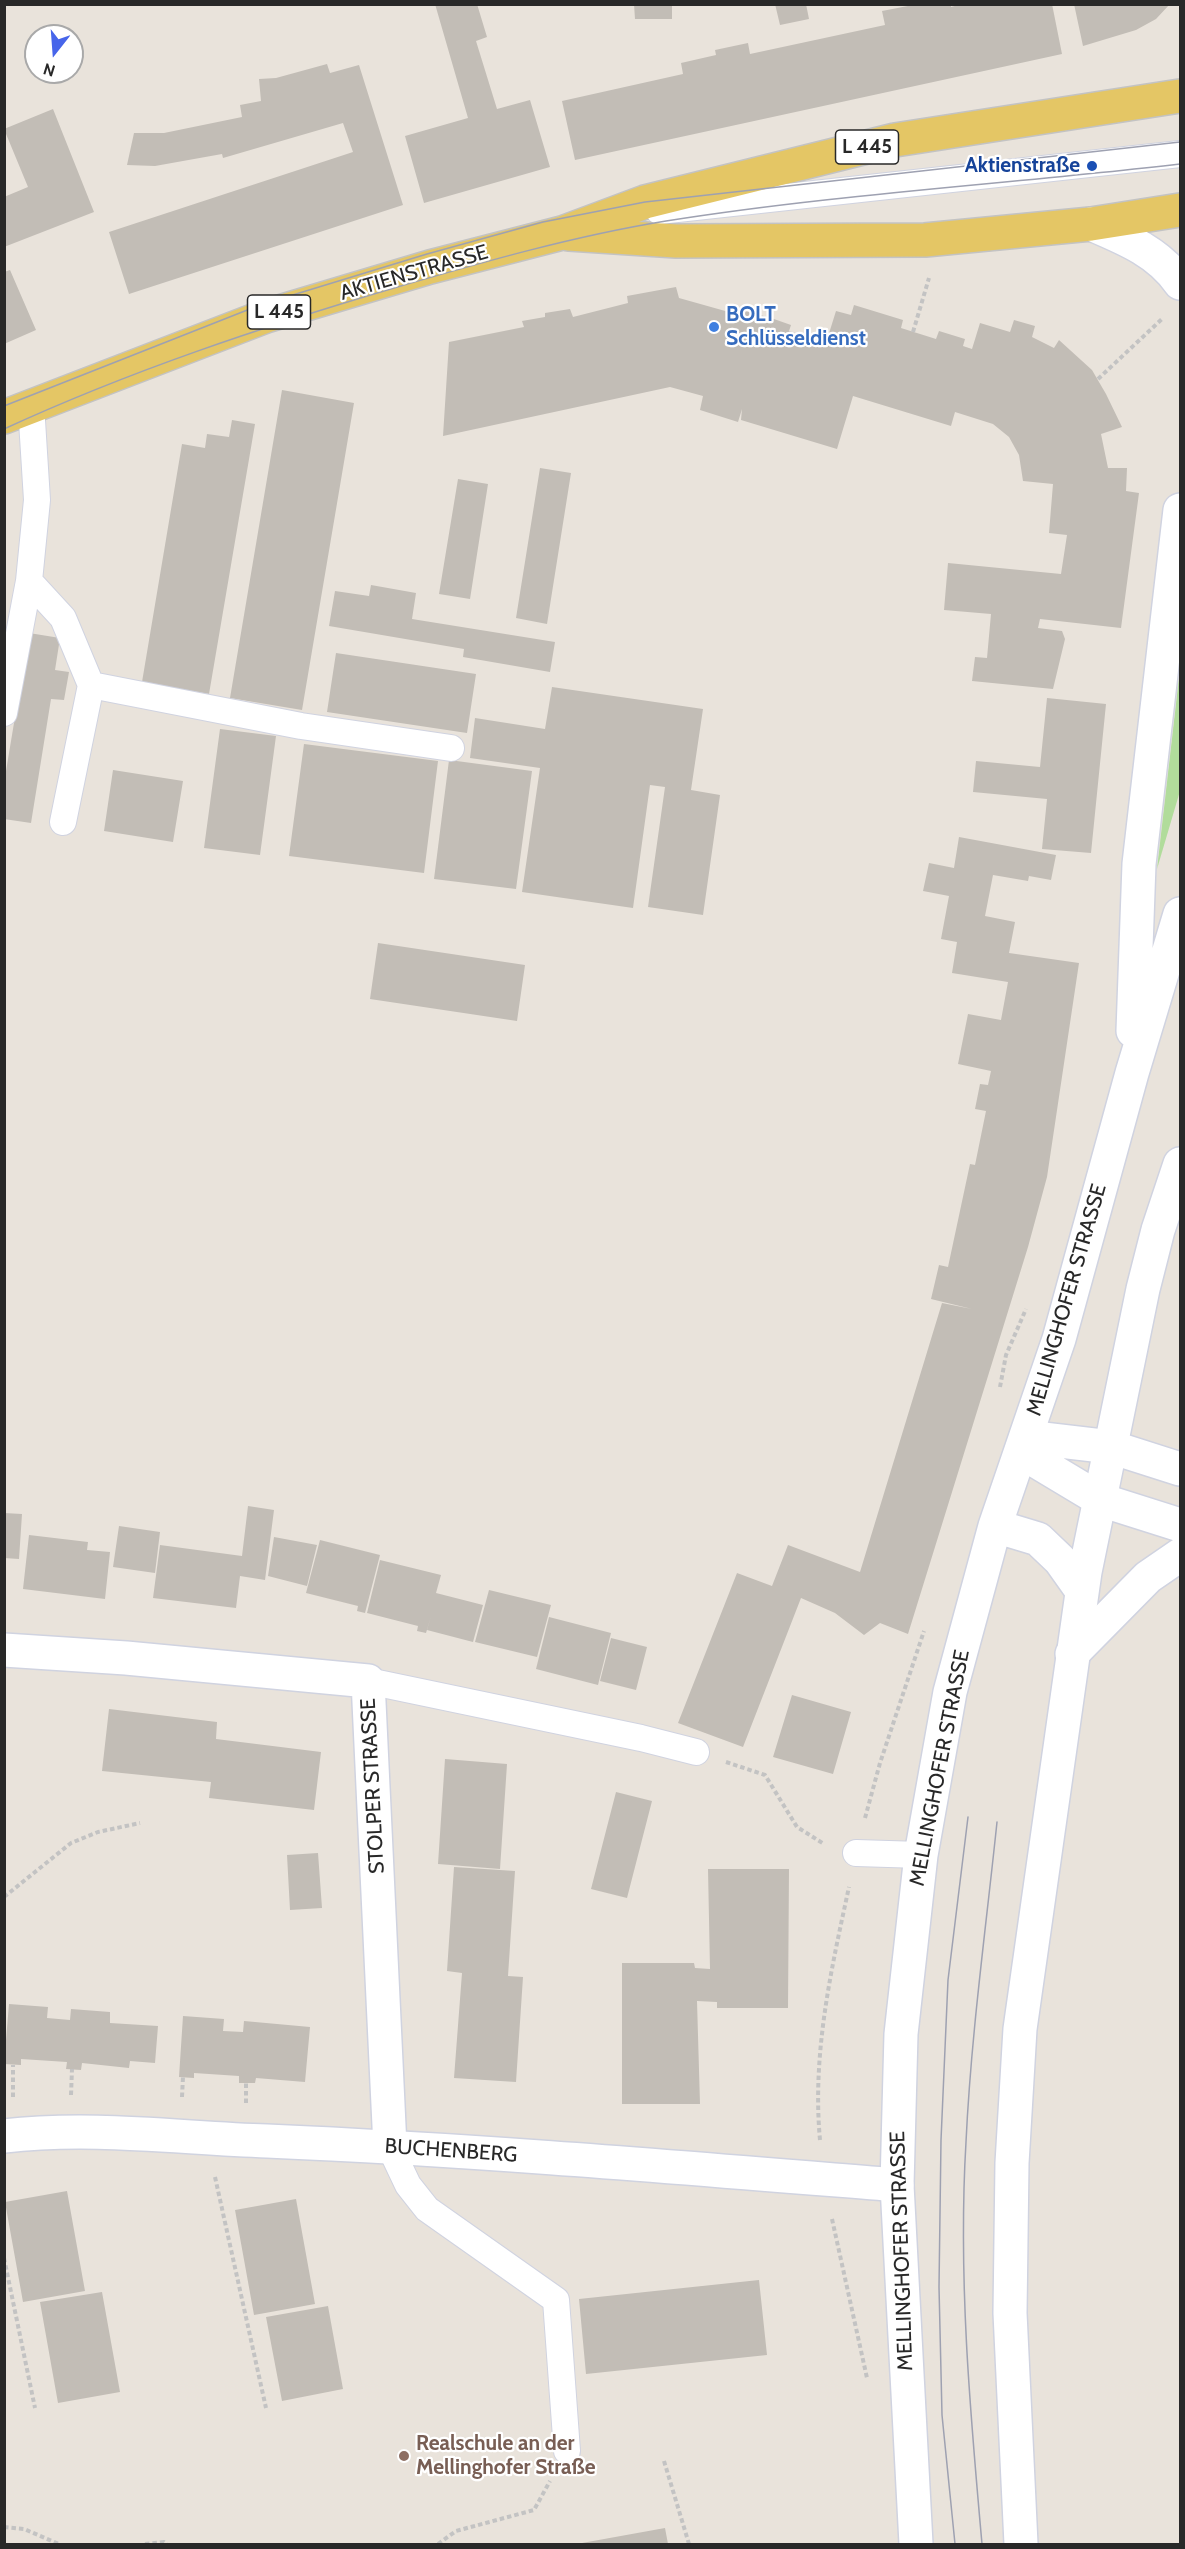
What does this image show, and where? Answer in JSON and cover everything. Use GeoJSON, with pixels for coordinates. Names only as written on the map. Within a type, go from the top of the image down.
{"type":"FeatureCollection","features":[{"type":"Feature","properties":{"kind":"main road","name":"AKTIENSTRASSE"},"geometry":{"type":"LineString","coordinates":[[18,411],[266,316],[430,267],[562,232],[645,202],[895,140],[1180,96]]}},
{"type":"Feature","properties":{"kind":"main road","name":"AKTIENSTRASSE"},"geometry":{"type":"LineString","coordinates":[[562,232],[585,237],[676,241],[941,238],[1091,224],[1180,210]]}},
{"type":"Feature","properties":{"kind":"main road"},"geometry":{"type":"LineString","coordinates":[[1091,224],[1129,240],[1161,261],[1180,282]]}},
{"type":"Feature","properties":{"kind":"main road"},"geometry":{"type":"LineString","coordinates":[[1132,1073],[1139,864],[1180,510]]}},
{"type":"Feature","properties":{"kind":"main road","name":"MELLINGHOFER STRASSE"},"geometry":{"type":"LineString","coordinates":[[916,2544],[897,2185],[902,2034],[921,1855],[950,1692],[995,1526],[1059,1339],[1132,1073],[1180,914]]}},
{"type":"Feature","properties":{"kind":"main road"},"geometry":{"type":"LineString","coordinates":[[1021,2544],[1010,2313],[1012,2163],[1020,2029],[1082,1591],[1155,1240],[1180,1164]]}},
{"type":"Feature","properties":{"kind":"main road"},"geometry":{"type":"LineString","coordinates":[[1024,1444],[1111,1447],[1180,1469]]}},
{"type":"Feature","properties":{"kind":"main road"},"geometry":{"type":"LineString","coordinates":[[1024,1444],[1101,1500],[1180,1525]]}},
{"type":"Feature","properties":{"kind":"main road"},"geometry":{"type":"LineString","coordinates":[[995,1526],[1038,1539],[1060,1560],[1082,1591]]}},
{"type":"Feature","properties":{"kind":"main road"},"geometry":{"type":"LineString","coordinates":[[1072,1654],[1148,1576],[1180,1555]]}},
{"type":"Feature","properties":{"kind":"main road","name":"STOLPER STRASSE"},"geometry":{"type":"LineString","coordinates":[[4,1650],[126,1658],[368,1681],[390,2147]]}},
{"type":"Feature","properties":{"kind":"main road","name":"BUCHENBERG"},"geometry":{"type":"LineString","coordinates":[[4,2136],[48,2131],[128,2131],[206,2138],[390,2147],[897,2185]]}},
{"type":"Feature","properties":{"kind":"lane"},"geometry":{"type":"LineString","coordinates":[[562,232],[679,209],[1180,154]]}},
{"type":"Feature","properties":{"kind":"lane","name":"AKTIENSTRASSE"},"geometry":{"type":"LineString","coordinates":[[4,713],[29,581],[37,500],[18,411]]}},
{"type":"Feature","properties":{"kind":"lane"},"geometry":{"type":"LineString","coordinates":[[29,581],[63,618],[91,685],[63,822]]}},
{"type":"Feature","properties":{"kind":"lane"},"geometry":{"type":"LineString","coordinates":[[91,685],[301,726],[451,748]]}},
{"type":"Feature","properties":{"kind":"lane"},"geometry":{"type":"LineString","coordinates":[[368,1681],[640,1737],[696,1752]]}},
{"type":"Feature","properties":{"kind":"lane"},"geometry":{"type":"LineString","coordinates":[[856,1853],[921,1855]]}},
{"type":"Feature","properties":{"kind":"lane"},"geometry":{"type":"LineString","coordinates":[[390,2147],[408,2185],[427,2209],[555,2300],[567,2451]]}},
{"type":"Feature","properties":{"kind":"path"},"geometry":{"type":"LineString","coordinates":[[914,332],[941,238]]}},
{"type":"Feature","properties":{"kind":"path"},"geometry":{"type":"LineString","coordinates":[[1098,379],[1163,318]]}},
{"type":"Feature","properties":{"kind":"path"},"geometry":{"type":"LineString","coordinates":[[696,1752],[765,1775],[796,1827],[832,1848],[856,1853]]}},
{"type":"Feature","properties":{"kind":"path"},"geometry":{"type":"LineString","coordinates":[[4,1897],[71,1843],[98,1832],[140,1823]]}},
{"type":"Feature","properties":{"kind":"path"},"geometry":{"type":"LineString","coordinates":[[206,2138],[266,2408]]}},
{"type":"Feature","properties":{"kind":"path"},"geometry":{"type":"LineString","coordinates":[[824,2179],[869,2385]]}},
{"type":"Feature","properties":{"kind":"path"},"geometry":{"type":"LineString","coordinates":[[4,2258],[35,2408]]}},
{"type":"Feature","properties":{"kind":"path"},"geometry":{"type":"LineString","coordinates":[[438,2544],[456,2531],[534,2510],[567,2451]]}},
{"type":"Feature","properties":{"kind":"path"},"geometry":{"type":"LineString","coordinates":[[664,2461],[689,2544]]}},
{"type":"Feature","properties":{"kind":"path"},"geometry":{"type":"LineString","coordinates":[[4,2527],[24,2529],[59,2544]]}},
{"type":"Feature","properties":{"kind":"path"},"geometry":{"type":"LineString","coordinates":[[145,2544],[167,2544]]}},
{"type":"Feature","properties":{"kind":"green space"},"geometry":{"type":"Polygon","coordinates":[[[1180,669],[1180,791],[1157,869],[1180,669]]]}},
{"type":"Feature","properties":{"kind":"building"},"geometry":{"type":"Polygon","coordinates":[[[435,4],[477,4],[487,37],[476,41],[497,109],[530,100],[550,167],[424,203],[405,136],[468,118],[435,4]]]}},
{"type":"Feature","properties":{"kind":"building"},"geometry":{"type":"Polygon","coordinates":[[[634,4],[672,4],[672,19],[635,19],[634,4]]]}},
{"type":"Feature","properties":{"kind":"building"},"geometry":{"type":"Polygon","coordinates":[[[775,4],[806,4],[809,19],[780,25],[775,4]]]}},
{"type":"Feature","properties":{"kind":"building"},"geometry":{"type":"Polygon","coordinates":[[[962,4],[1052,4],[1062,54],[575,160],[562,101],[683,74],[681,63],[716,55],[715,50],[748,43],[750,54],[885,25],[882,11],[913,5],[951,5],[951,7],[962,4]]]}},
{"type":"Feature","properties":{"kind":"building"},"geometry":{"type":"Polygon","coordinates":[[[1074,4],[1170,4],[1156,19],[1136,30],[1083,46],[1074,4]]]}},
{"type":"Feature","properties":{"kind":"building"},"geometry":{"type":"Polygon","coordinates":[[[327,64],[330,73],[359,65],[403,205],[129,294],[109,232],[353,152],[343,123],[223,158],[222,154],[155,166],[127,165],[134,133],[164,133],[242,117],[240,105],[261,101],[259,79],[276,78],[327,64]]]}},
{"type":"Feature","properties":{"kind":"building"},"geometry":{"type":"Polygon","coordinates":[[[53,109],[94,212],[4,247],[4,197],[28,187],[4,129],[53,109]]]}},
{"type":"Feature","properties":{"kind":"building"},"geometry":{"type":"Polygon","coordinates":[[[10,270],[36,330],[4,344],[4,272],[10,270]]]}},
{"type":"Feature","properties":{"kind":"building"},"geometry":{"type":"Polygon","coordinates":[[[676,287],[679,298],[743,316],[745,311],[771,318],[791,325],[789,331],[826,343],[836,311],[851,315],[854,305],[903,320],[901,328],[936,339],[939,331],[965,339],[963,346],[972,349],[980,323],[1010,332],[1014,320],[1035,326],[1032,337],[1054,348],[1059,340],[1092,370],[1106,394],[1122,427],[1101,434],[1108,468],[1127,468],[1126,491],[1139,493],[1121,628],[1040,619],[1038,628],[1062,631],[1065,639],[1053,689],[972,681],[975,657],[987,658],[991,614],[944,610],[948,563],[1061,574],[1067,535],[1049,533],[1053,484],[1023,481],[1019,455],[1009,437],[993,424],[955,412],[951,426],[853,396],[837,449],[741,420],[742,409],[738,422],[700,410],[703,396],[670,387],[443,436],[449,342],[524,327],[522,321],[545,317],[545,313],[570,309],[573,317],[628,303],[627,296],[676,287]]]}},
{"type":"Feature","properties":{"kind":"building"},"geometry":{"type":"Polygon","coordinates":[[[282,390],[354,403],[302,710],[230,698],[282,390]]]}},
{"type":"Feature","properties":{"kind":"building"},"geometry":{"type":"Polygon","coordinates":[[[232,420],[255,424],[209,694],[142,682],[182,444],[205,448],[207,434],[229,437],[232,420]]]}},
{"type":"Feature","properties":{"kind":"building"},"geometry":{"type":"Polygon","coordinates":[[[540,468],[571,473],[547,624],[516,618],[540,468]]]}},
{"type":"Feature","properties":{"kind":"building"},"geometry":{"type":"Polygon","coordinates":[[[458,479],[488,484],[470,599],[439,594],[458,479]]]}},
{"type":"Feature","properties":{"kind":"building"},"geometry":{"type":"Polygon","coordinates":[[[371,585],[416,593],[412,619],[555,642],[550,672],[463,657],[464,649],[329,626],[335,591],[369,596],[371,585]]]}},
{"type":"Feature","properties":{"kind":"building"},"geometry":{"type":"Polygon","coordinates":[[[29,633],[60,638],[55,670],[69,672],[64,700],[51,699],[31,823],[4,819],[4,783],[29,633]]]}},
{"type":"Feature","properties":{"kind":"building"},"geometry":{"type":"Polygon","coordinates":[[[336,653],[476,674],[467,733],[327,712],[336,653]]]}},
{"type":"Feature","properties":{"kind":"building"},"geometry":{"type":"Polygon","coordinates":[[[552,687],[703,709],[691,790],[720,795],[703,915],[648,907],[665,787],[650,785],[633,908],[522,892],[540,768],[470,758],[475,718],[545,729],[552,687]]]}},
{"type":"Feature","properties":{"kind":"building"},"geometry":{"type":"Polygon","coordinates":[[[1047,698],[1106,704],[1091,853],[1042,849],[1047,799],[973,792],[976,761],[1040,767],[1047,698]]]}},
{"type":"Feature","properties":{"kind":"building"},"geometry":{"type":"Polygon","coordinates":[[[220,729],[276,736],[260,855],[204,848],[220,729]]]}},
{"type":"Feature","properties":{"kind":"building"},"geometry":{"type":"Polygon","coordinates":[[[304,744],[438,761],[424,873],[289,856],[304,744]]]}},
{"type":"Feature","properties":{"kind":"building"},"geometry":{"type":"Polygon","coordinates":[[[449,760],[532,771],[516,889],[434,879],[449,760]]]}},
{"type":"Feature","properties":{"kind":"building"},"geometry":{"type":"Polygon","coordinates":[[[113,770],[183,781],[173,842],[104,831],[113,770]]]}},
{"type":"Feature","properties":{"kind":"building"},"geometry":{"type":"Polygon","coordinates":[[[959,837],[1056,855],[1051,880],[1029,876],[1028,881],[993,875],[985,916],[1015,922],[1009,953],[1079,963],[1047,1177],[1028,1247],[908,1634],[880,1623],[864,1635],[835,1613],[801,1598],[743,1747],[678,1723],[737,1573],[772,1586],[788,1545],[860,1572],[942,1303],[972,1309],[931,1299],[939,1265],[948,1267],[970,1164],[975,1165],[986,1111],[975,1109],[980,1084],[988,1085],[991,1071],[958,1064],[968,1014],[1001,1020],[1008,982],[952,973],[957,942],[941,939],[949,896],[923,891],[929,863],[954,868],[959,837]]]}},
{"type":"Feature","properties":{"kind":"building"},"geometry":{"type":"Polygon","coordinates":[[[378,943],[525,965],[517,1021],[370,999],[378,943]]]}},
{"type":"Feature","properties":{"kind":"building"},"geometry":{"type":"Polygon","coordinates":[[[248,1506],[274,1510],[265,1580],[240,1576],[236,1608],[153,1598],[160,1545],[242,1556],[248,1506]]]}},
{"type":"Feature","properties":{"kind":"building"},"geometry":{"type":"Polygon","coordinates":[[[4,1513],[22,1514],[19,1559],[4,1558],[4,1513]]]}},
{"type":"Feature","properties":{"kind":"building"},"geometry":{"type":"Polygon","coordinates":[[[119,1526],[160,1532],[155,1573],[113,1567],[119,1526]]]}},
{"type":"Feature","properties":{"kind":"building"},"geometry":{"type":"Polygon","coordinates":[[[29,1535],[88,1542],[87,1550],[110,1552],[105,1599],[23,1589],[29,1535]]]}},
{"type":"Feature","properties":{"kind":"building"},"geometry":{"type":"Polygon","coordinates":[[[274,1537],[317,1545],[307,1586],[268,1576],[274,1537]]]}},
{"type":"Feature","properties":{"kind":"building"},"geometry":{"type":"Polygon","coordinates":[[[320,1540],[380,1555],[365,1613],[357,1611],[358,1606],[306,1593],[320,1540]]]}},
{"type":"Feature","properties":{"kind":"building"},"geometry":{"type":"Polygon","coordinates":[[[380,1560],[441,1575],[436,1593],[483,1605],[473,1642],[427,1630],[431,1616],[426,1633],[417,1631],[418,1626],[367,1613],[380,1560]]]}},
{"type":"Feature","properties":{"kind":"building"},"geometry":{"type":"Polygon","coordinates":[[[489,1590],[551,1605],[537,1657],[475,1642],[489,1590]]]}},
{"type":"Feature","properties":{"kind":"building"},"geometry":{"type":"Polygon","coordinates":[[[549,1617],[611,1633],[598,1685],[536,1669],[549,1617]]]}},
{"type":"Feature","properties":{"kind":"building"},"geometry":{"type":"Polygon","coordinates":[[[611,1638],[647,1647],[636,1690],[600,1681],[611,1638]]]}},
{"type":"Feature","properties":{"kind":"building"},"geometry":{"type":"Polygon","coordinates":[[[792,1695],[851,1712],[833,1774],[773,1757],[792,1695]]]}},
{"type":"Feature","properties":{"kind":"building"},"geometry":{"type":"Polygon","coordinates":[[[109,1709],[217,1722],[216,1739],[321,1752],[314,1810],[209,1798],[211,1782],[102,1771],[109,1709]]]}},
{"type":"Feature","properties":{"kind":"building"},"geometry":{"type":"Polygon","coordinates":[[[445,1759],[507,1764],[500,1869],[438,1864],[445,1759]]]}},
{"type":"Feature","properties":{"kind":"building"},"geometry":{"type":"Polygon","coordinates":[[[616,1792],[652,1801],[627,1898],[591,1889],[616,1792]]]}},
{"type":"Feature","properties":{"kind":"building"},"geometry":{"type":"Polygon","coordinates":[[[318,1853],[322,1908],[290,1910],[287,1855],[318,1853]]]}},
{"type":"Feature","properties":{"kind":"building"},"geometry":{"type":"Polygon","coordinates":[[[454,1867],[515,1871],[508,1976],[523,1977],[516,2082],[454,2078],[462,1973],[447,1971],[454,1867]]]}},
{"type":"Feature","properties":{"kind":"building"},"geometry":{"type":"Polygon","coordinates":[[[708,1869],[789,1869],[788,2008],[717,2008],[717,2002],[697,2001],[700,2104],[622,2104],[622,1963],[694,1963],[695,1968],[710,1969],[708,1869]]]}},
{"type":"Feature","properties":{"kind":"building"},"geometry":{"type":"Polygon","coordinates":[[[9,2004],[48,2007],[47,2018],[70,2020],[71,2009],[110,2012],[110,2023],[158,2026],[155,2063],[130,2061],[129,2068],[82,2063],[81,2070],[66,2069],[67,2062],[21,2059],[21,2065],[4,2064],[9,2004]]]}},
{"type":"Feature","properties":{"kind":"building"},"geometry":{"type":"Polygon","coordinates":[[[183,2016],[224,2019],[223,2031],[243,2032],[244,2021],[310,2027],[305,2082],[256,2078],[255,2083],[239,2083],[239,2076],[194,2073],[194,2078],[179,2077],[183,2016]]]}},
{"type":"Feature","properties":{"kind":"building"},"geometry":{"type":"Polygon","coordinates":[[[67,2191],[85,2291],[23,2302],[5,2202],[67,2191]]]}},
{"type":"Feature","properties":{"kind":"building"},"geometry":{"type":"Polygon","coordinates":[[[296,2199],[315,2304],[254,2315],[235,2210],[296,2199]]]}},
{"type":"Feature","properties":{"kind":"building"},"geometry":{"type":"Polygon","coordinates":[[[759,2280],[767,2355],[586,2374],[579,2299],[759,2280]]]}},
{"type":"Feature","properties":{"kind":"building"},"geometry":{"type":"Polygon","coordinates":[[[102,2292],[120,2392],[58,2403],[40,2302],[102,2292]]]}},
{"type":"Feature","properties":{"kind":"building"},"geometry":{"type":"Polygon","coordinates":[[[328,2306],[343,2389],[282,2401],[266,2317],[328,2306]]]}},
{"type":"Feature","properties":{"kind":"building"},"geometry":{"type":"Polygon","coordinates":[[[665,2528],[668,2544],[582,2544],[582,2543],[665,2528]]]}},
{"type":"Feature","properties":{"kind":"tram line"},"geometry":{"type":"LineString","coordinates":[[4,406],[260,305],[427,254],[543,222],[645,202],[1180,142]]}},
{"type":"Feature","properties":{"kind":"tram line"},"geometry":{"type":"LineString","coordinates":[[4,429],[148,369],[246,334],[427,278],[597,234],[666,221],[858,196],[1180,164]]}},
{"type":"Feature","properties":{"kind":"tram line"},"geometry":{"type":"LineString","coordinates":[[955,2544],[942,2415],[939,2287],[941,2140],[948,1980],[968,1817]]}},
{"type":"Feature","properties":{"kind":"tram line"},"geometry":{"type":"LineString","coordinates":[[982,2544],[966,2343],[964,2192],[971,2062],[997,1822]]}},
{"type":"Feature","properties":{"kind":"place","name":"Aktienstraße"},"geometry":{"type":"Point","coordinates":[1092,166]}},
{"type":"Feature","properties":{"kind":"place","name":"BOLT Schlüsseldienst"},"geometry":{"type":"Point","coordinates":[714,327]}},
{"type":"Feature","properties":{"kind":"place","name":"Realschule an der Mellinghofer Straße"},"geometry":{"type":"Point","coordinates":[404,2456]}}]}
